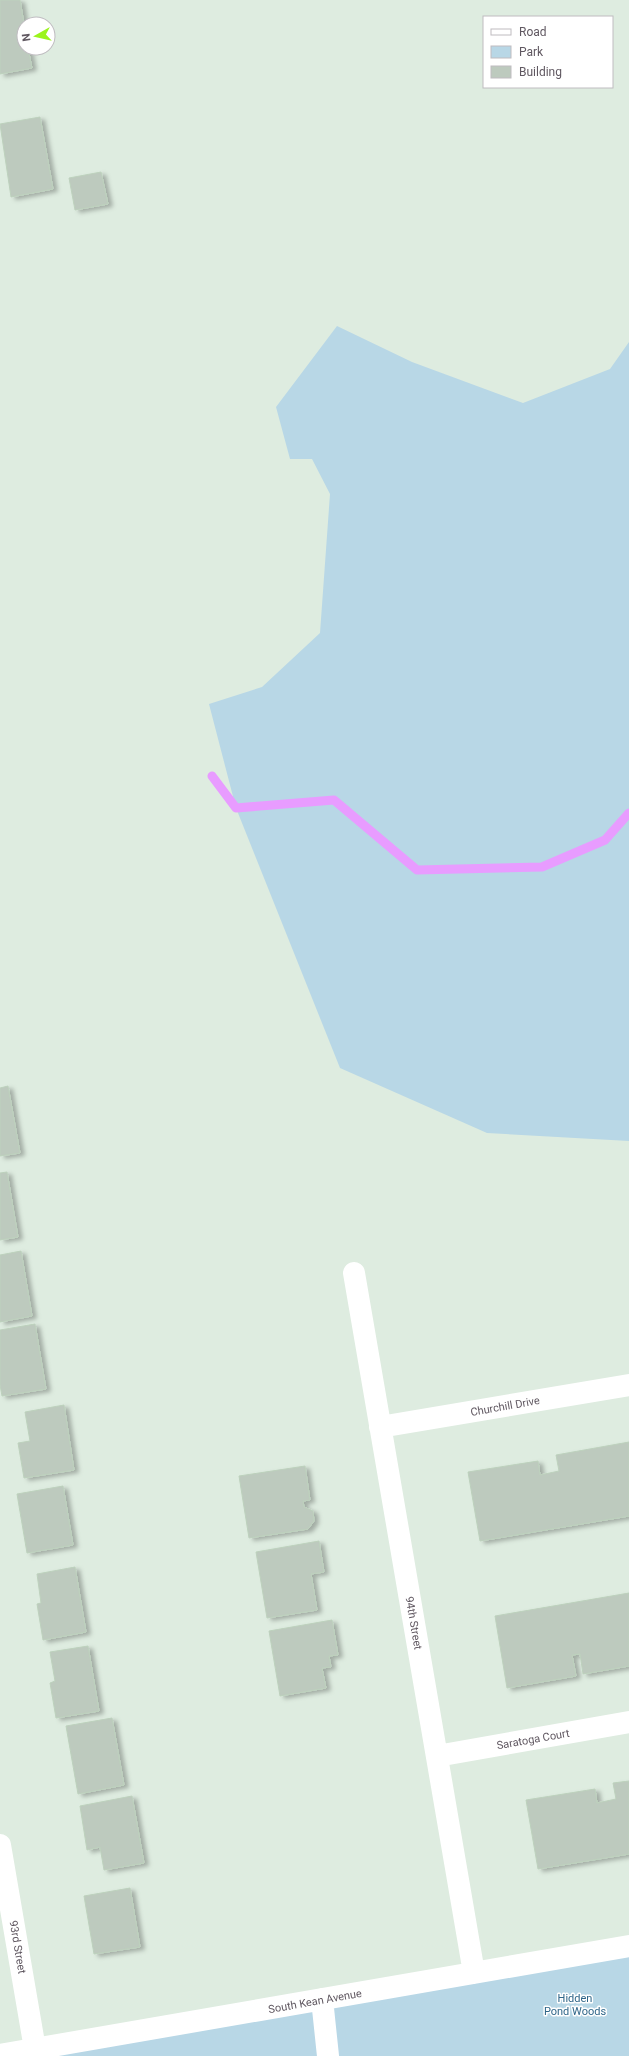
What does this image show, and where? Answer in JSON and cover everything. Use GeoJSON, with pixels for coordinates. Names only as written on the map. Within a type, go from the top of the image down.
{"type":"FeatureCollection","features":[{"type":"Feature","properties":{"kind":"street","name":"94th Street"},"geometry":{"type":"LineString","coordinates":[[354,1272],[474,1973]]}},
{"type":"Feature","properties":{"kind":"street","name":"Churchill Drive"},"geometry":{"type":"LineString","coordinates":[[380,1427],[629,1384]]}},
{"type":"Feature","properties":{"kind":"street","name":"Saratoga Court"},"geometry":{"type":"LineString","coordinates":[[437,1756],[629,1722]]}},
{"type":"Feature","properties":{"kind":"street","name":"93rd Street"},"geometry":{"type":"LineString","coordinates":[[0,1845],[35,2049]]}},
{"type":"Feature","properties":{"kind":"street","name":"South Kean Avenue"},"geometry":{"type":"LineString","coordinates":[[0,2055],[629,1946]]}},
{"type":"Feature","properties":{"kind":"street"},"geometry":{"type":"LineString","coordinates":[[322,1999],[328,2056]]}},
{"type":"Feature","properties":{"kind":"green space"},"geometry":{"type":"Polygon","coordinates":[[[337,326],[412,362],[523,403],[610,369],[629,342],[629,1141],[487,1133],[340,1068],[236,808],[209,704],[262,687],[320,633],[330,494],[312,459],[290,459],[276,407],[337,326]]]}},
{"type":"Feature","properties":{"kind":"green space","name":"Hidden Pond Woods"},"geometry":{"type":"Polygon","coordinates":[[[629,1943],[629,2056],[0,2056],[629,1943]]]}},
{"type":"Feature","properties":{"kind":"building"},"geometry":{"type":"Polygon","coordinates":[[[0,0],[20,0],[23,16],[16,16],[16,56],[30,56],[32,68],[0,74],[0,0]]]}},
{"type":"Feature","properties":{"kind":"building"},"geometry":{"type":"Polygon","coordinates":[[[40,117],[53,189],[11,197],[0,124],[40,117]]]}},
{"type":"Feature","properties":{"kind":"building"},"geometry":{"type":"Polygon","coordinates":[[[101,172],[108,204],[75,210],[69,178],[101,172]]]}},
{"type":"Feature","properties":{"kind":"building"},"geometry":{"type":"Polygon","coordinates":[[[8,1086],[20,1153],[0,1156],[0,1088],[8,1086]]]}},
{"type":"Feature","properties":{"kind":"building"},"geometry":{"type":"Polygon","coordinates":[[[7,1172],[18,1237],[0,1240],[0,1173],[7,1172]]]}},
{"type":"Feature","properties":{"kind":"building"},"geometry":{"type":"Polygon","coordinates":[[[21,1251],[32,1316],[0,1322],[0,1255],[21,1251]]]}},
{"type":"Feature","properties":{"kind":"building"},"geometry":{"type":"Polygon","coordinates":[[[35,1324],[46,1389],[2,1396],[0,1385],[0,1330],[35,1324]]]}},
{"type":"Feature","properties":{"kind":"building"},"geometry":{"type":"Polygon","coordinates":[[[64,1405],[74,1470],[24,1478],[18,1443],[30,1441],[25,1412],[64,1405]]]}},
{"type":"Feature","properties":{"kind":"building"},"geometry":{"type":"Polygon","coordinates":[[[629,1442],[629,1516],[480,1541],[468,1472],[538,1461],[540,1475],[559,1471],[556,1455],[629,1442]]]}},
{"type":"Feature","properties":{"kind":"building"},"geometry":{"type":"Polygon","coordinates":[[[305,1466],[310,1500],[303,1501],[304,1507],[313,1511],[314,1521],[308,1529],[249,1538],[239,1476],[305,1466]]]}},
{"type":"Feature","properties":{"kind":"building"},"geometry":{"type":"Polygon","coordinates":[[[63,1486],[73,1545],[27,1553],[17,1494],[63,1486]]]}},
{"type":"Feature","properties":{"kind":"building"},"geometry":{"type":"Polygon","coordinates":[[[319,1541],[324,1572],[311,1574],[317,1610],[267,1618],[256,1552],[319,1541]]]}},
{"type":"Feature","properties":{"kind":"building"},"geometry":{"type":"Polygon","coordinates":[[[75,1567],[86,1632],[43,1640],[37,1604],[41,1603],[37,1574],[75,1567]]]}},
{"type":"Feature","properties":{"kind":"building"},"geometry":{"type":"Polygon","coordinates":[[[629,1593],[629,1666],[583,1674],[580,1654],[572,1655],[576,1676],[507,1688],[495,1616],[629,1593]]]}},
{"type":"Feature","properties":{"kind":"building"},"geometry":{"type":"Polygon","coordinates":[[[332,1620],[338,1655],[329,1656],[331,1667],[322,1668],[326,1688],[280,1696],[269,1631],[332,1620]]]}},
{"type":"Feature","properties":{"kind":"building"},"geometry":{"type":"Polygon","coordinates":[[[88,1646],[99,1711],[56,1718],[50,1683],[55,1681],[50,1652],[88,1646]]]}},
{"type":"Feature","properties":{"kind":"building"},"geometry":{"type":"Polygon","coordinates":[[[112,1718],[124,1785],[78,1794],[66,1726],[112,1718]]]}},
{"type":"Feature","properties":{"kind":"building"},"geometry":{"type":"Polygon","coordinates":[[[629,1781],[629,1854],[538,1869],[526,1800],[595,1789],[597,1803],[616,1799],[613,1783],[629,1781]]]}},
{"type":"Feature","properties":{"kind":"building"},"geometry":{"type":"Polygon","coordinates":[[[132,1796],[144,1863],[104,1870],[100,1847],[87,1850],[80,1806],[132,1796]]]}},
{"type":"Feature","properties":{"kind":"building"},"geometry":{"type":"Polygon","coordinates":[[[130,1888],[140,1947],[94,1954],[84,1896],[130,1888]]]}},
{"type":"Feature","properties":{"kind":"waterway"},"geometry":{"type":"LineString","coordinates":[[212,776],[236,808],[334,800],[417,870],[542,867],[605,840],[629,813]]}}]}
